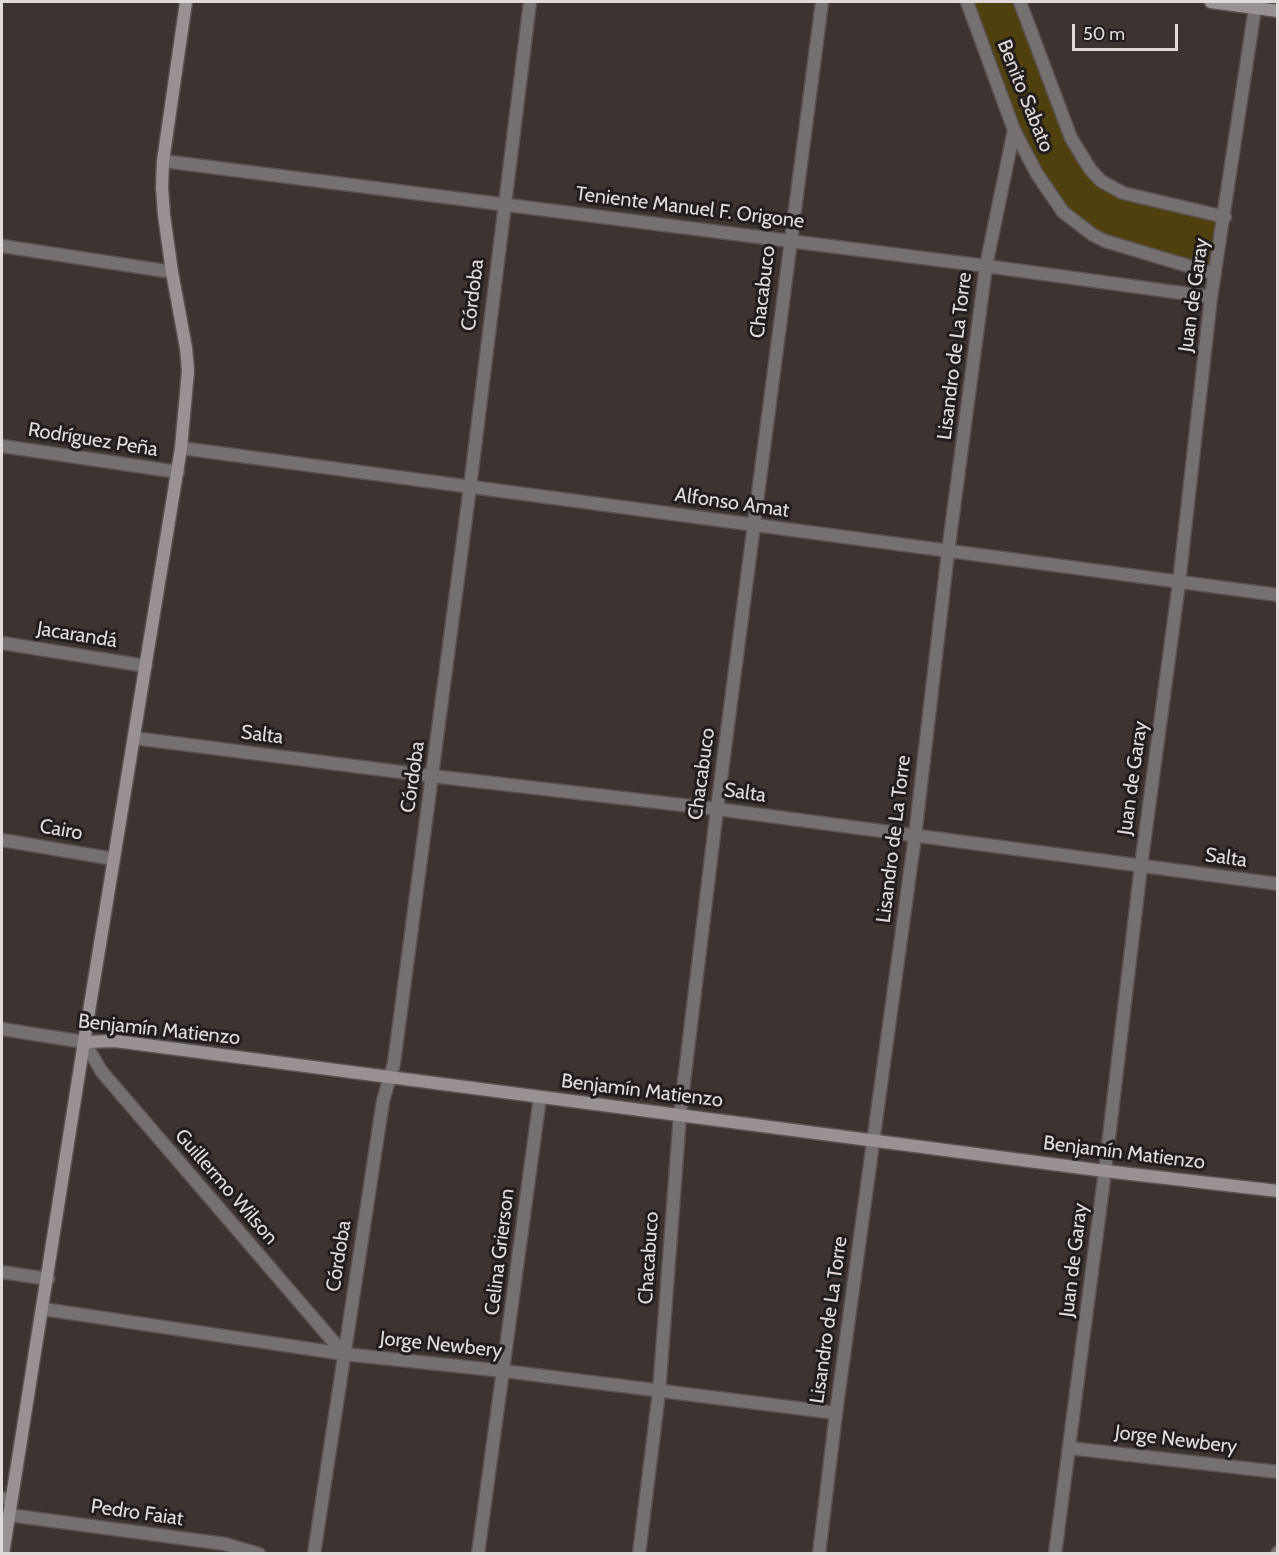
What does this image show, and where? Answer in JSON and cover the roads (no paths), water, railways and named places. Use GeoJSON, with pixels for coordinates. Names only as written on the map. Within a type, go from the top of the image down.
{"type":"FeatureCollection","features":[{"type":"Feature","properties":{"kind":"main road"},"geometry":{"type":"LineString","coordinates":[[3,1554],[9,1515],[6,1499],[43,1309],[84,1042],[182,448],[188,370],[172,272],[162,187],[163,161],[186,2]]}},
{"type":"Feature","properties":{"kind":"main road"},"geometry":{"type":"LineString","coordinates":[[1211,2],[1278,11]]}},
{"type":"Feature","properties":{"kind":"main road","name":"Benjamín Matienzo"},"geometry":{"type":"LineString","coordinates":[[84,1042],[115,1041],[874,1142],[1278,1191]]}},
{"type":"Feature","properties":{"kind":"street","name":"Córdoba"},"geometry":{"type":"LineString","coordinates":[[314,1554],[382,1101],[394,1063],[470,487],[530,2]]}},
{"type":"Feature","properties":{"kind":"street","name":"Chacabuco"},"geometry":{"type":"LineString","coordinates":[[639,1554],[658,1392],[680,1115],[789,241],[822,2]]}},
{"type":"Feature","properties":{"kind":"street","name":"Benito Sabato"},"geometry":{"type":"LineString","coordinates":[[967,2],[1014,130],[1052,199],[1074,222],[1093,235],[1126,248],[1215,274]]}},
{"type":"Feature","properties":{"kind":"street","name":"Benito Sabato"},"geometry":{"type":"LineString","coordinates":[[1020,2],[1071,138],[1082,158],[1101,181],[1122,193],[1225,217]]}},
{"type":"Feature","properties":{"kind":"street","name":"Juan de Garay"},"geometry":{"type":"LineString","coordinates":[[1055,1554],[1105,1171],[1141,866],[1179,584],[1211,297],[1255,8]]}},
{"type":"Feature","properties":{"kind":"street","name":"Lisandro de La Torre"},"geometry":{"type":"LineString","coordinates":[[819,1554],[836,1413],[915,836],[948,552],[986,266],[1014,130]]}},
{"type":"Feature","properties":{"kind":"street","name":"Teniente Manuel F. Origone"},"geometry":{"type":"LineString","coordinates":[[163,161],[1211,297]]}},
{"type":"Feature","properties":{"kind":"street"},"geometry":{"type":"LineString","coordinates":[[2,246],[172,272]]}},
{"type":"Feature","properties":{"kind":"street","name":"Rodríguez Peña"},"geometry":{"type":"LineString","coordinates":[[2,446],[178,472]]}},
{"type":"Feature","properties":{"kind":"street","name":"Alfonso Amat"},"geometry":{"type":"LineString","coordinates":[[182,448],[1179,584],[1278,595]]}},
{"type":"Feature","properties":{"kind":"street","name":"Jacarandá"},"geometry":{"type":"LineString","coordinates":[[2,643],[146,666]]}},
{"type":"Feature","properties":{"kind":"street","name":"Salta"},"geometry":{"type":"LineString","coordinates":[[134,738],[432,776],[717,808],[1278,884]]}},
{"type":"Feature","properties":{"kind":"street","name":"Cairo"},"geometry":{"type":"LineString","coordinates":[[2,840],[114,859]]}},
{"type":"Feature","properties":{"kind":"street","name":"Benjamín Matienzo"},"geometry":{"type":"LineString","coordinates":[[2,1029],[84,1042]]}},
{"type":"Feature","properties":{"kind":"street","name":"Guillermo Wilson"},"geometry":{"type":"LineString","coordinates":[[84,1042],[102,1072],[345,1354]]}},
{"type":"Feature","properties":{"kind":"street","name":"Celina Grierson"},"geometry":{"type":"LineString","coordinates":[[478,1554],[540,1097]]}},
{"type":"Feature","properties":{"kind":"street"},"geometry":{"type":"LineString","coordinates":[[2,1272],[48,1279]]}},
{"type":"Feature","properties":{"kind":"street","name":"Jorge Newbery"},"geometry":{"type":"LineString","coordinates":[[43,1309],[345,1354],[504,1371],[836,1413]]}},
{"type":"Feature","properties":{"kind":"street","name":"Jorge Newbery"},"geometry":{"type":"LineString","coordinates":[[1070,1448],[1278,1472]]}},
{"type":"Feature","properties":{"kind":"street","name":"Pedro Faiat"},"geometry":{"type":"LineString","coordinates":[[9,1515],[225,1544],[259,1554]]}}]}
